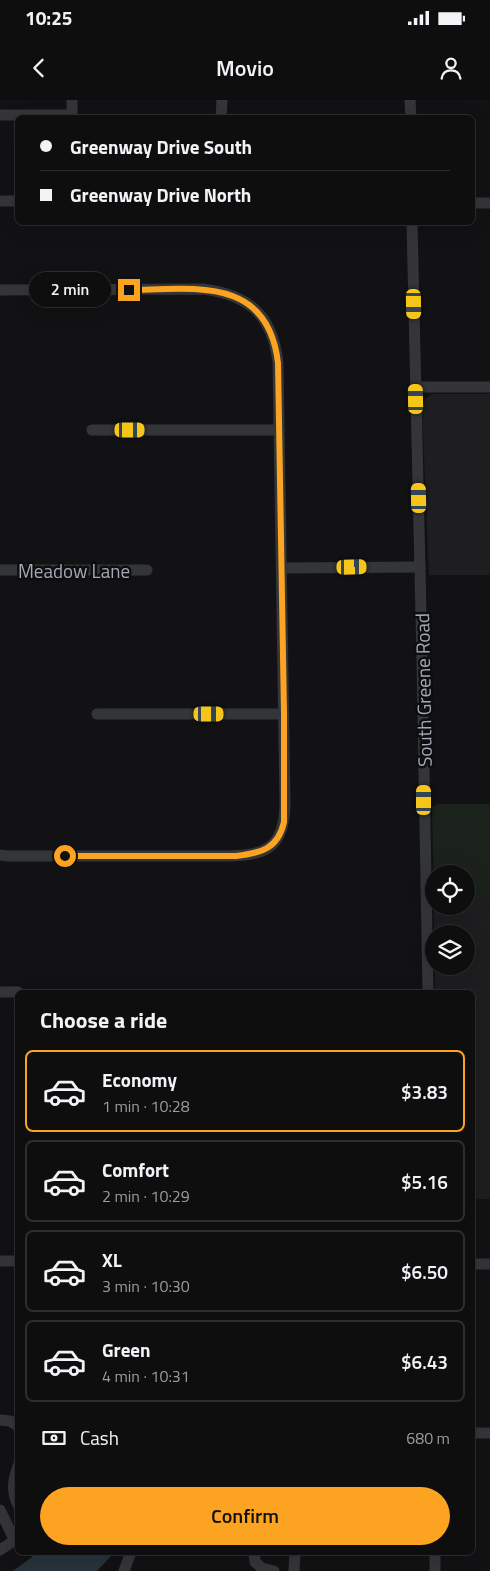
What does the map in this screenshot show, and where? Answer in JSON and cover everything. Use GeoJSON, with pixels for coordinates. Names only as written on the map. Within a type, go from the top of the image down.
{"type":"FeatureCollection","features":[{"type":"Feature","properties":{"kind":"street"},"geometry":{"type":"LineString","coordinates":[[0,115],[72,115],[72,100]]}},
{"type":"Feature","properties":{"kind":"street"},"geometry":{"type":"LineString","coordinates":[[221,115],[222,100]]}},
{"type":"Feature","properties":{"kind":"street"},"geometry":{"type":"LineString","coordinates":[[410,100],[411,115]]}},
{"type":"Feature","properties":{"kind":"street"},"geometry":{"type":"LineString","coordinates":[[0,201],[15,201]]}},
{"type":"Feature","properties":{"kind":"street"},"geometry":{"type":"LineString","coordinates":[[475,203],[490,203]]}},
{"type":"Feature","properties":{"kind":"street","name":"South Greene Road"},"geometry":{"type":"LineString","coordinates":[[412,225],[428,990]]}},
{"type":"Feature","properties":{"kind":"street"},"geometry":{"type":"LineString","coordinates":[[0,290],[203,289],[231,294],[252,306],[266,323],[273,336],[276,349],[284,714],[284,822],[282,833],[274,844],[259,852],[236,856],[0,855]]}},
{"type":"Feature","properties":{"kind":"street"},"geometry":{"type":"LineString","coordinates":[[416,386],[490,387]]}},
{"type":"Feature","properties":{"kind":"street"},"geometry":{"type":"LineString","coordinates":[[92,430],[279,430]]}},
{"type":"Feature","properties":{"kind":"street"},"geometry":{"type":"LineString","coordinates":[[281,568],[420,567]]}},
{"type":"Feature","properties":{"kind":"street","name":"Meadow Lane"},"geometry":{"type":"LineString","coordinates":[[0,570],[148,570]]}},
{"type":"Feature","properties":{"kind":"street"},"geometry":{"type":"LineString","coordinates":[[97,714],[284,714]]}},
{"type":"Feature","properties":{"kind":"street"},"geometry":{"type":"LineString","coordinates":[[0,992],[15,992]]}},
{"type":"Feature","properties":{"kind":"street"},"geometry":{"type":"LineString","coordinates":[[0,1261],[15,1261]]}},
{"type":"Feature","properties":{"kind":"street"},"geometry":{"type":"LineString","coordinates":[[475,1264],[490,1264]]}},
{"type":"Feature","properties":{"kind":"street"},"geometry":{"type":"LineString","coordinates":[[0,1420],[10,1421],[15,1424]]}},
{"type":"Feature","properties":{"kind":"street"},"geometry":{"type":"LineString","coordinates":[[475,1433],[490,1433]]}},
{"type":"Feature","properties":{"kind":"street"},"geometry":{"type":"LineString","coordinates":[[15,1476],[12,1486],[15,1500]]}},
{"type":"Feature","properties":{"kind":"street"},"geometry":{"type":"LineString","coordinates":[[0,1510],[15,1537]]}},
{"type":"Feature","properties":{"kind":"street"},"geometry":{"type":"LineString","coordinates":[[0,1550],[15,1540]]}},
{"type":"Feature","properties":{"kind":"street"},"geometry":{"type":"LineString","coordinates":[[124,1571],[130,1555]]}},
{"type":"Feature","properties":{"kind":"street"},"geometry":{"type":"LineString","coordinates":[[254,1555],[255,1562],[262,1568],[274,1571]]}},
{"type":"Feature","properties":{"kind":"street"},"geometry":{"type":"LineString","coordinates":[[294,1571],[295,1555]]}},
{"type":"Feature","properties":{"kind":"street"},"geometry":{"type":"LineString","coordinates":[[435,1555],[435,1571]]}},
{"type":"Feature","properties":{"kind":"shaded area"},"geometry":{"type":"Polygon","coordinates":[[[433,394],[490,394],[490,575],[429,575],[422,408],[425,399],[433,394]]]}},
{"type":"Feature","properties":{"kind":"shaded area"},"geometry":{"type":"Polygon","coordinates":[[[439,804],[490,804],[490,900],[475,900],[475,865],[433,865],[432,807],[439,804]]]}},
{"type":"Feature","properties":{"kind":"shaded area"},"geometry":{"type":"Polygon","coordinates":[[[475,900],[490,900],[490,1199],[475,1199],[475,990],[435,990],[435,975],[475,975],[475,925],[434,925],[434,915],[475,915],[475,900]]]}},
{"type":"Feature","properties":{"kind":"shaded area"},"geometry":{"type":"Polygon","coordinates":[[[32,1555],[112,1555],[97,1571],[13,1571],[32,1557],[32,1555]]]}},
{"type":"Feature","properties":{"kind":"route"},"geometry":{"type":"LineString","coordinates":[[65,856],[250,855],[274,844],[282,833],[284,822],[278,363],[273,336],[266,323],[252,306],[231,294],[203,289],[129,290]]}}]}
